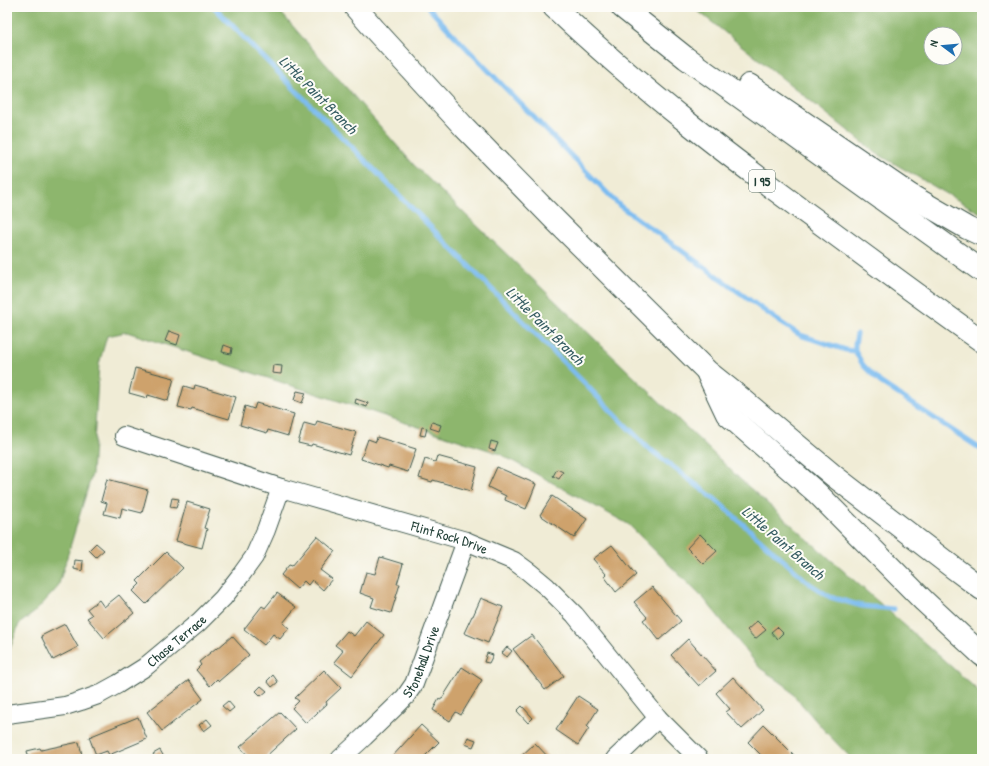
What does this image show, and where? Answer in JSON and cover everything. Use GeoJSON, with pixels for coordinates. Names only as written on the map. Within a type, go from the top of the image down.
{"type":"FeatureCollection","features":[{"type":"Feature","properties":{"kind":"highway"},"geometry":{"type":"LineString","coordinates":[[355,7],[470,133],[707,371],[742,398],[834,476],[982,588]]}},
{"type":"Feature","properties":{"kind":"highway","name":"I 95"},"geometry":{"type":"LineString","coordinates":[[554,7],[655,96],[752,173],[982,341]]}},
{"type":"Feature","properties":{"kind":"highway"},"geometry":{"type":"LineString","coordinates":[[622,7],[692,62],[982,271]]}},
{"type":"Feature","properties":{"kind":"highway"},"geometry":{"type":"LineString","coordinates":[[639,7],[694,48],[910,195],[967,228],[982,234]]}},
{"type":"Feature","properties":{"kind":"highway"},"geometry":{"type":"LineString","coordinates":[[707,371],[727,414],[817,493],[924,601],[982,655]]}},
{"type":"Feature","properties":{"kind":"street","name":"Flint Rock Drive"},"geometry":{"type":"LineString","coordinates":[[124,436],[281,488],[466,541],[514,561],[547,587],[575,615],[658,718],[699,759]]}},
{"type":"Feature","properties":{"kind":"street","name":"Chase Terrace"},"geometry":{"type":"LineString","coordinates":[[7,714],[65,706],[81,701],[98,695],[145,667],[198,622],[242,575],[254,557],[266,530],[281,488]]}},
{"type":"Feature","properties":{"kind":"street","name":"Stonehall Drive"},"geometry":{"type":"LineString","coordinates":[[340,759],[405,697],[414,684],[466,541]]}},
{"type":"Feature","properties":{"kind":"street"},"geometry":{"type":"LineString","coordinates":[[615,759],[658,718]]}},
{"type":"Feature","properties":{"kind":"green space"},"geometry":{"type":"Polygon","coordinates":[[[7,7],[276,7],[413,164],[741,480],[982,694],[982,759],[852,759],[823,729],[785,685],[760,668],[705,600],[628,524],[498,453],[127,332],[107,336],[99,364],[92,474],[58,587],[35,612],[19,624],[7,657],[7,7]]]}},
{"type":"Feature","properties":{"kind":"green space"},"geometry":{"type":"Polygon","coordinates":[[[693,7],[982,7],[982,214],[876,153],[693,7]]]}},
{"type":"Feature","properties":{"kind":"building"},"geometry":{"type":"Polygon","coordinates":[[[169,331],[180,335],[177,345],[165,341],[169,331]]]}},
{"type":"Feature","properties":{"kind":"building"},"geometry":{"type":"Polygon","coordinates":[[[224,345],[232,348],[231,354],[222,352],[224,345]]]}},
{"type":"Feature","properties":{"kind":"building"},"geometry":{"type":"Polygon","coordinates":[[[273,365],[282,366],[281,374],[272,373],[273,365]]]}},
{"type":"Feature","properties":{"kind":"building"},"geometry":{"type":"Polygon","coordinates":[[[135,368],[174,378],[168,401],[148,395],[147,398],[129,393],[135,368]]]}},
{"type":"Feature","properties":{"kind":"building"},"geometry":{"type":"Polygon","coordinates":[[[195,385],[236,397],[229,419],[192,408],[191,410],[178,407],[184,386],[194,389],[195,385]]]}},
{"type":"Feature","properties":{"kind":"building"},"geometry":{"type":"Polygon","coordinates":[[[297,391],[306,393],[302,403],[294,400],[297,391]]]}},
{"type":"Feature","properties":{"kind":"building"},"geometry":{"type":"Polygon","coordinates":[[[356,399],[368,403],[367,407],[355,403],[356,399]]]}},
{"type":"Feature","properties":{"kind":"building"},"geometry":{"type":"Polygon","coordinates":[[[256,403],[294,414],[288,436],[268,430],[267,433],[240,425],[245,406],[254,409],[256,403]]]}},
{"type":"Feature","properties":{"kind":"building"},"geometry":{"type":"Polygon","coordinates":[[[317,421],[356,432],[349,455],[312,444],[311,446],[298,443],[304,423],[315,426],[317,421]]]}},
{"type":"Feature","properties":{"kind":"building"},"geometry":{"type":"Polygon","coordinates":[[[432,422],[441,425],[439,431],[430,428],[432,422]]]}},
{"type":"Feature","properties":{"kind":"building"},"geometry":{"type":"Polygon","coordinates":[[[422,427],[427,428],[425,436],[420,435],[422,427]]]}},
{"type":"Feature","properties":{"kind":"building"},"geometry":{"type":"Polygon","coordinates":[[[377,437],[416,449],[408,472],[389,466],[388,468],[361,459],[368,439],[376,442],[377,437]]]}},
{"type":"Feature","properties":{"kind":"building"},"geometry":{"type":"Polygon","coordinates":[[[491,441],[498,443],[495,451],[489,449],[491,441]]]}},
{"type":"Feature","properties":{"kind":"building"},"geometry":{"type":"Polygon","coordinates":[[[437,456],[477,467],[471,491],[433,480],[432,482],[419,478],[425,459],[435,462],[437,456]]]}},
{"type":"Feature","properties":{"kind":"building"},"geometry":{"type":"Polygon","coordinates":[[[497,467],[536,484],[526,509],[505,500],[506,496],[488,487],[497,467]]]}},
{"type":"Feature","properties":{"kind":"building"},"geometry":{"type":"Polygon","coordinates":[[[557,469],[563,472],[559,479],[553,476],[557,469]]]}},
{"type":"Feature","properties":{"kind":"building"},"geometry":{"type":"Polygon","coordinates":[[[107,479],[148,490],[142,513],[122,508],[120,518],[104,514],[107,503],[101,501],[107,479]]]}},
{"type":"Feature","properties":{"kind":"building"},"geometry":{"type":"Polygon","coordinates":[[[552,496],[587,519],[574,538],[540,515],[552,496]]]}},
{"type":"Feature","properties":{"kind":"building"},"geometry":{"type":"Polygon","coordinates":[[[172,498],[179,499],[176,508],[170,507],[172,498]]]}},
{"type":"Feature","properties":{"kind":"building"},"geometry":{"type":"Polygon","coordinates":[[[187,502],[210,509],[204,528],[207,529],[202,548],[176,541],[187,502]]]}},
{"type":"Feature","properties":{"kind":"building"},"geometry":{"type":"Polygon","coordinates":[[[700,534],[717,551],[703,564],[687,548],[700,534]]]}},
{"type":"Feature","properties":{"kind":"building"},"geometry":{"type":"Polygon","coordinates":[[[317,536],[335,551],[320,570],[332,579],[323,590],[312,580],[308,585],[304,581],[297,589],[281,575],[289,565],[292,566],[317,536]]]}},
{"type":"Feature","properties":{"kind":"building"},"geometry":{"type":"Polygon","coordinates":[[[96,543],[104,550],[96,557],[89,550],[96,543]]]}},
{"type":"Feature","properties":{"kind":"building"},"geometry":{"type":"Polygon","coordinates":[[[612,545],[636,575],[616,592],[604,576],[606,574],[593,559],[612,545]]]}},
{"type":"Feature","properties":{"kind":"building"},"geometry":{"type":"Polygon","coordinates":[[[166,552],[183,568],[146,604],[133,591],[140,584],[137,581],[166,552]]]}},
{"type":"Feature","properties":{"kind":"building"},"geometry":{"type":"Polygon","coordinates":[[[380,557],[403,564],[397,584],[400,584],[391,613],[371,607],[374,598],[360,593],[366,572],[375,574],[380,557]]]}},
{"type":"Feature","properties":{"kind":"building"},"geometry":{"type":"Polygon","coordinates":[[[75,560],[83,561],[82,571],[74,569],[75,560]]]}},
{"type":"Feature","properties":{"kind":"building"},"geometry":{"type":"Polygon","coordinates":[[[652,587],[681,621],[659,640],[643,620],[647,617],[634,602],[652,587]]]}},
{"type":"Feature","properties":{"kind":"building"},"geometry":{"type":"Polygon","coordinates":[[[277,593],[296,607],[283,623],[289,628],[280,639],[273,634],[264,645],[244,629],[262,606],[265,608],[277,593]]]}},
{"type":"Feature","properties":{"kind":"building"},"geometry":{"type":"Polygon","coordinates":[[[119,595],[134,613],[104,638],[87,618],[92,615],[87,609],[99,600],[104,607],[119,595]]]}},
{"type":"Feature","properties":{"kind":"building"},"geometry":{"type":"Polygon","coordinates":[[[481,598],[503,607],[488,643],[464,633],[481,598]]]}},
{"type":"Feature","properties":{"kind":"building"},"geometry":{"type":"Polygon","coordinates":[[[366,621],[384,635],[352,676],[334,662],[343,651],[335,645],[347,631],[354,636],[366,621]]]}},
{"type":"Feature","properties":{"kind":"building"},"geometry":{"type":"Polygon","coordinates":[[[757,621],[766,630],[755,639],[747,630],[757,621]]]}},
{"type":"Feature","properties":{"kind":"building"},"geometry":{"type":"Polygon","coordinates":[[[65,624],[78,647],[53,660],[41,636],[65,624]]]}},
{"type":"Feature","properties":{"kind":"building"},"geometry":{"type":"Polygon","coordinates":[[[777,627],[783,633],[777,639],[771,632],[777,627]]]}},
{"type":"Feature","properties":{"kind":"building"},"geometry":{"type":"Polygon","coordinates":[[[532,635],[564,676],[545,690],[513,649],[532,635]]]}},
{"type":"Feature","properties":{"kind":"building"},"geometry":{"type":"Polygon","coordinates":[[[232,636],[249,655],[219,681],[217,679],[210,686],[196,670],[201,665],[199,662],[232,636]]]}},
{"type":"Feature","properties":{"kind":"building"},"geometry":{"type":"Polygon","coordinates":[[[688,639],[716,671],[699,686],[671,655],[688,639]]]}},
{"type":"Feature","properties":{"kind":"building"},"geometry":{"type":"Polygon","coordinates":[[[507,647],[512,651],[507,657],[502,653],[507,647]]]}},
{"type":"Feature","properties":{"kind":"building"},"geometry":{"type":"Polygon","coordinates":[[[487,653],[493,655],[489,663],[484,662],[487,653]]]}},
{"type":"Feature","properties":{"kind":"building"},"geometry":{"type":"Polygon","coordinates":[[[462,667],[482,680],[461,715],[456,712],[450,721],[433,710],[462,667]]]}},
{"type":"Feature","properties":{"kind":"building"},"geometry":{"type":"Polygon","coordinates":[[[324,670],[341,688],[326,702],[327,704],[306,723],[292,708],[299,701],[295,698],[324,670]]]}},
{"type":"Feature","properties":{"kind":"building"},"geometry":{"type":"Polygon","coordinates":[[[273,675],[278,682],[272,687],[267,681],[273,675]]]}},
{"type":"Feature","properties":{"kind":"building"},"geometry":{"type":"Polygon","coordinates":[[[733,677],[763,710],[742,729],[726,712],[730,709],[716,693],[733,677]]]}},
{"type":"Feature","properties":{"kind":"building"},"geometry":{"type":"Polygon","coordinates":[[[189,680],[203,699],[162,731],[147,712],[189,680]]]}},
{"type":"Feature","properties":{"kind":"building"},"geometry":{"type":"Polygon","coordinates":[[[261,686],[267,691],[261,696],[256,691],[261,686]]]}},
{"type":"Feature","properties":{"kind":"building"},"geometry":{"type":"Polygon","coordinates":[[[578,696],[598,709],[587,726],[589,728],[578,745],[556,730],[578,696]]]}},
{"type":"Feature","properties":{"kind":"building"},"geometry":{"type":"Polygon","coordinates":[[[228,701],[234,708],[229,712],[222,706],[228,701]]]}},
{"type":"Feature","properties":{"kind":"building"},"geometry":{"type":"Polygon","coordinates":[[[522,706],[533,718],[528,723],[517,711],[522,706]]]}},
{"type":"Feature","properties":{"kind":"building"},"geometry":{"type":"Polygon","coordinates":[[[280,712],[296,729],[263,759],[251,759],[240,747],[280,712]]]}},
{"type":"Feature","properties":{"kind":"building"},"geometry":{"type":"Polygon","coordinates":[[[138,717],[147,739],[109,755],[107,751],[96,755],[89,737],[138,717]]]}},
{"type":"Feature","properties":{"kind":"building"},"geometry":{"type":"Polygon","coordinates":[[[207,719],[212,725],[204,731],[199,725],[207,719]]]}},
{"type":"Feature","properties":{"kind":"building"},"geometry":{"type":"Polygon","coordinates":[[[421,725],[439,742],[422,759],[390,759],[421,725]]]}},
{"type":"Feature","properties":{"kind":"building"},"geometry":{"type":"Polygon","coordinates":[[[764,725],[795,756],[792,759],[765,759],[748,742],[764,725]]]}},
{"type":"Feature","properties":{"kind":"building"},"geometry":{"type":"Polygon","coordinates":[[[468,737],[476,740],[473,747],[465,744],[468,737]]]}},
{"type":"Feature","properties":{"kind":"building"},"geometry":{"type":"Polygon","coordinates":[[[79,742],[83,759],[29,759],[27,751],[40,748],[41,750],[79,742]]]}},
{"type":"Feature","properties":{"kind":"building"},"geometry":{"type":"Polygon","coordinates":[[[535,743],[550,759],[518,759],[535,743]]]}},
{"type":"Feature","properties":{"kind":"building"},"geometry":{"type":"Polygon","coordinates":[[[160,750],[164,757],[156,759],[153,754],[160,750]]]}},
{"type":"Feature","properties":{"kind":"waterway","name":"Little Paint Branch"},"geometry":{"type":"LineString","coordinates":[[214,7],[647,447],[716,500],[810,584],[830,597],[862,606],[894,609]]}},
{"type":"Feature","properties":{"kind":"waterway"},"geometry":{"type":"LineString","coordinates":[[428,7],[620,206],[800,335],[846,350],[855,351]]}},
{"type":"Feature","properties":{"kind":"waterway"},"geometry":{"type":"LineString","coordinates":[[857,334],[855,351],[863,365],[880,382],[982,450]]}}]}
